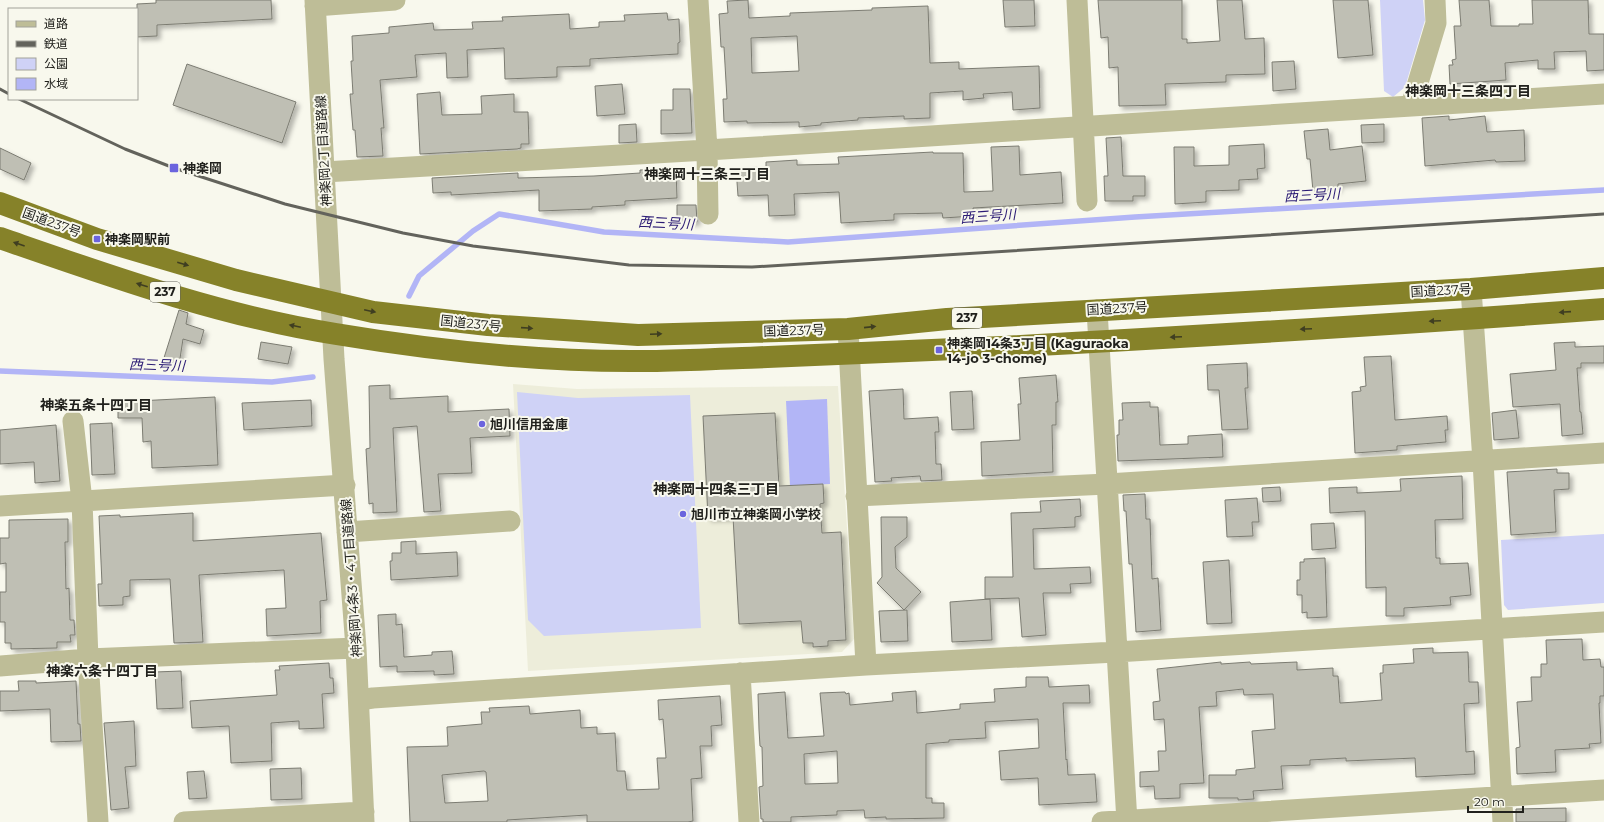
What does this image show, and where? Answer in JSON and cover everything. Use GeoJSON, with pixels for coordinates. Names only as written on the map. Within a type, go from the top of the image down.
{"type":"FeatureCollection","features":[{"type":"Feature","properties":{"kind":"highway","name":"国道237号"},"geometry":{"type":"LineString","coordinates":[[0,202],[97,239],[160,258],[236,280],[373,312],[488,326],[638,335],[848,329],[947,319],[1472,289],[1604,278]]}},
{"type":"Feature","properties":{"kind":"highway","name":"国道237号"},"geometry":{"type":"LineString","coordinates":[[0,238],[103,274],[215,308],[333,334],[487,354],[567,359],[644,361],[848,355],[1098,342],[1473,319],[1604,309]]}},
{"type":"Feature","properties":{"kind":"street"},"geometry":{"type":"LineString","coordinates":[[315,3],[395,0]]}},
{"type":"Feature","properties":{"kind":"street"},"geometry":{"type":"LineString","coordinates":[[698,0],[708,150],[708,214]]}},
{"type":"Feature","properties":{"kind":"street"},"geometry":{"type":"LineString","coordinates":[[1077,0],[1087,201]]}},
{"type":"Feature","properties":{"kind":"street"},"geometry":{"type":"LineString","coordinates":[[1411,106],[1436,23],[1435,0]]}},
{"type":"Feature","properties":{"kind":"street","name":"神楽岡2丁目道路線"},"geometry":{"type":"LineString","coordinates":[[315,3],[333,334]]}},
{"type":"Feature","properties":{"kind":"street"},"geometry":{"type":"LineString","coordinates":[[324,172],[708,150],[1604,94]]}},
{"type":"Feature","properties":{"kind":"street"},"geometry":{"type":"LineString","coordinates":[[1472,289],[1493,629],[1503,822]]}},
{"type":"Feature","properties":{"kind":"street"},"geometry":{"type":"LineString","coordinates":[[1097,310],[1127,821]]}},
{"type":"Feature","properties":{"kind":"street"},"geometry":{"type":"LineString","coordinates":[[848,329],[848,355],[866,665]]}},
{"type":"Feature","properties":{"kind":"street","name":"神楽岡14条3・4丁目道路線"},"geometry":{"type":"LineString","coordinates":[[333,334],[356,648],[364,817]]}},
{"type":"Feature","properties":{"kind":"street"},"geometry":{"type":"LineString","coordinates":[[74,421],[82,501],[88,660],[98,822]]}},
{"type":"Feature","properties":{"kind":"street"},"geometry":{"type":"LineString","coordinates":[[856,496],[1107,484],[1604,453]]}},
{"type":"Feature","properties":{"kind":"street"},"geometry":{"type":"LineString","coordinates":[[0,506],[345,485]]}},
{"type":"Feature","properties":{"kind":"street"},"geometry":{"type":"LineString","coordinates":[[347,532],[510,522]]}},
{"type":"Feature","properties":{"kind":"street"},"geometry":{"type":"LineString","coordinates":[[359,700],[866,665],[1116,652],[1604,622]]}},
{"type":"Feature","properties":{"kind":"street"},"geometry":{"type":"LineString","coordinates":[[0,666],[88,660],[356,648]]}},
{"type":"Feature","properties":{"kind":"street"},"geometry":{"type":"LineString","coordinates":[[740,673],[749,822]]}},
{"type":"Feature","properties":{"kind":"street"},"geometry":{"type":"LineString","coordinates":[[1102,822],[1604,790]]}},
{"type":"Feature","properties":{"kind":"street"},"geometry":{"type":"LineString","coordinates":[[184,822],[364,817]]}},
{"type":"Feature","properties":{"kind":"shaded area","name":"旭川市立神楽岡小学校"},"geometry":{"type":"Polygon","coordinates":[[[513,384],[577,389],[838,386],[854,639],[842,652],[528,671],[513,384]]]}},
{"type":"Feature","properties":{"kind":"green space"},"geometry":{"type":"Polygon","coordinates":[[[1380,0],[1423,0],[1425,20],[1405,87],[1393,97],[1384,91],[1380,0]]]}},
{"type":"Feature","properties":{"kind":"green space"},"geometry":{"type":"Polygon","coordinates":[[[517,392],[578,398],[690,395],[701,628],[544,636],[528,620],[517,392]]]}},
{"type":"Feature","properties":{"kind":"green space"},"geometry":{"type":"Polygon","coordinates":[[[1604,534],[1604,603],[1508,610],[1504,605],[1501,540],[1604,534]]]}},
{"type":"Feature","properties":{"kind":"water"},"geometry":{"type":"Polygon","coordinates":[[[827,399],[830,484],[790,486],[786,401],[827,399]]]}},
{"type":"Feature","properties":{"kind":"building"},"geometry":{"type":"Polygon","coordinates":[[[156,0],[271,0],[272,19],[157,25],[157,36],[138,37],[137,4],[156,3],[156,0]]]}},
{"type":"Feature","properties":{"kind":"building"},"geometry":{"type":"Polygon","coordinates":[[[748,0],[749,18],[790,16],[790,13],[928,6],[930,63],[959,62],[959,69],[1039,66],[1040,108],[1013,110],[1012,92],[983,94],[984,98],[963,100],[963,91],[930,93],[930,118],[904,119],[904,116],[858,118],[858,120],[821,123],[821,125],[799,127],[799,122],[724,122],[723,99],[727,99],[724,47],[721,47],[719,14],[728,13],[727,1],[748,0]],[[797,36],[751,38],[752,73],[799,71],[797,36]]]}},
{"type":"Feature","properties":{"kind":"building"},"geometry":{"type":"Polygon","coordinates":[[[1003,0],[1034,0],[1035,26],[1005,27],[1003,0]]]}},
{"type":"Feature","properties":{"kind":"building"},"geometry":{"type":"Polygon","coordinates":[[[1098,0],[1182,0],[1182,39],[1187,39],[1187,43],[1220,41],[1217,0],[1242,0],[1245,39],[1264,38],[1265,74],[1226,75],[1226,82],[1165,84],[1166,105],[1119,106],[1118,67],[1109,68],[1108,37],[1101,38],[1098,0]]]}},
{"type":"Feature","properties":{"kind":"building"},"geometry":{"type":"Polygon","coordinates":[[[1333,0],[1368,0],[1373,55],[1338,58],[1333,0]]]}},
{"type":"Feature","properties":{"kind":"building"},"geometry":{"type":"Polygon","coordinates":[[[1459,0],[1489,0],[1491,26],[1519,26],[1519,24],[1533,24],[1532,0],[1588,0],[1589,34],[1604,34],[1604,70],[1587,71],[1586,51],[1554,52],[1555,69],[1538,69],[1538,60],[1505,63],[1506,80],[1450,84],[1449,65],[1453,65],[1452,60],[1456,59],[1454,26],[1461,26],[1459,0]]]}},
{"type":"Feature","properties":{"kind":"building"},"geometry":{"type":"Polygon","coordinates":[[[667,13],[668,20],[679,19],[680,42],[678,43],[678,54],[590,59],[590,66],[557,67],[557,77],[505,79],[504,48],[467,50],[468,77],[447,78],[446,53],[415,55],[417,77],[380,80],[384,128],[381,128],[383,156],[357,157],[350,94],[353,94],[351,61],[353,61],[352,36],[389,33],[389,27],[433,23],[434,30],[473,29],[472,22],[503,21],[502,17],[569,14],[570,29],[599,27],[599,22],[625,21],[624,15],[667,13]]]}},
{"type":"Feature","properties":{"kind":"building"},"geometry":{"type":"Polygon","coordinates":[[[1294,61],[1296,89],[1273,91],[1272,62],[1294,61]]]}},
{"type":"Feature","properties":{"kind":"building"},"geometry":{"type":"Polygon","coordinates":[[[187,64],[296,102],[282,143],[173,105],[187,64]]]}},
{"type":"Feature","properties":{"kind":"building"},"geometry":{"type":"Polygon","coordinates":[[[622,84],[625,114],[597,116],[595,86],[622,84]]]}},
{"type":"Feature","properties":{"kind":"building"},"geometry":{"type":"Polygon","coordinates":[[[673,89],[690,89],[692,133],[661,134],[661,110],[673,110],[673,89]]]}},
{"type":"Feature","properties":{"kind":"building"},"geometry":{"type":"Polygon","coordinates":[[[440,92],[442,115],[482,114],[481,96],[514,94],[514,112],[528,112],[529,144],[521,144],[521,148],[517,149],[420,154],[417,94],[440,92]]]}},
{"type":"Feature","properties":{"kind":"building"},"geometry":{"type":"Polygon","coordinates":[[[1449,116],[1449,120],[1485,116],[1487,132],[1524,130],[1525,161],[1496,162],[1495,160],[1425,166],[1422,118],[1449,116]]]}},
{"type":"Feature","properties":{"kind":"building"},"geometry":{"type":"Polygon","coordinates":[[[636,124],[637,142],[619,143],[619,125],[636,124]]]}},
{"type":"Feature","properties":{"kind":"building"},"geometry":{"type":"Polygon","coordinates":[[[1384,124],[1384,142],[1362,143],[1361,125],[1384,124]]]}},
{"type":"Feature","properties":{"kind":"building"},"geometry":{"type":"Polygon","coordinates":[[[1328,129],[1330,150],[1362,146],[1366,181],[1338,184],[1338,189],[1313,191],[1310,159],[1307,159],[1304,131],[1328,129]]]}},
{"type":"Feature","properties":{"kind":"building"},"geometry":{"type":"Polygon","coordinates":[[[1121,137],[1123,176],[1145,176],[1145,196],[1133,196],[1133,201],[1105,201],[1104,176],[1108,176],[1106,138],[1121,137]]]}},
{"type":"Feature","properties":{"kind":"building"},"geometry":{"type":"Polygon","coordinates":[[[1264,144],[1265,168],[1257,169],[1258,179],[1239,180],[1239,190],[1206,191],[1206,202],[1175,204],[1174,147],[1194,147],[1194,166],[1229,165],[1229,146],[1264,144]]]}},
{"type":"Feature","properties":{"kind":"building"},"geometry":{"type":"Polygon","coordinates":[[[1019,146],[1020,175],[1061,172],[1063,203],[973,208],[974,216],[943,218],[942,213],[894,214],[894,220],[841,223],[839,192],[794,194],[795,215],[769,216],[768,195],[738,196],[736,168],[766,167],[766,162],[797,160],[797,165],[839,164],[838,157],[933,152],[963,153],[964,192],[993,191],[991,147],[1019,146]]]}},
{"type":"Feature","properties":{"kind":"building"},"geometry":{"type":"Polygon","coordinates":[[[0,148],[31,163],[24,180],[0,169],[0,148]]]}},
{"type":"Feature","properties":{"kind":"building"},"geometry":{"type":"Polygon","coordinates":[[[676,169],[677,198],[625,201],[625,205],[592,207],[592,209],[539,211],[539,190],[451,195],[451,192],[433,193],[432,178],[518,173],[518,178],[594,176],[640,173],[640,170],[676,169]]]}},
{"type":"Feature","properties":{"kind":"building"},"geometry":{"type":"Polygon","coordinates":[[[677,205],[696,205],[697,222],[677,222],[677,205]]]}},
{"type":"Feature","properties":{"kind":"building"},"geometry":{"type":"Polygon","coordinates":[[[179,310],[188,313],[186,324],[204,330],[200,344],[183,339],[179,365],[163,361],[179,310]]]}},
{"type":"Feature","properties":{"kind":"building"},"geometry":{"type":"Polygon","coordinates":[[[261,342],[292,347],[288,364],[258,359],[261,342]]]}},
{"type":"Feature","properties":{"kind":"building"},"geometry":{"type":"Polygon","coordinates":[[[1575,342],[1575,347],[1604,346],[1604,363],[1581,363],[1581,368],[1577,368],[1583,434],[1562,436],[1560,404],[1513,407],[1510,374],[1556,370],[1554,343],[1575,342]]]}},
{"type":"Feature","properties":{"kind":"building"},"geometry":{"type":"Polygon","coordinates":[[[1391,356],[1395,420],[1447,416],[1448,430],[1445,430],[1446,442],[1397,446],[1397,450],[1355,453],[1352,392],[1361,391],[1360,387],[1366,386],[1364,357],[1391,356]]]}},
{"type":"Feature","properties":{"kind":"building"},"geometry":{"type":"Polygon","coordinates":[[[1247,363],[1248,388],[1245,388],[1248,429],[1222,430],[1219,390],[1208,390],[1207,365],[1247,363]]]}},
{"type":"Feature","properties":{"kind":"building"},"geometry":{"type":"Polygon","coordinates":[[[1056,375],[1058,402],[1056,402],[1056,425],[1052,425],[1053,472],[982,476],[981,442],[1020,440],[1018,404],[1021,404],[1019,378],[1056,375]]]}},
{"type":"Feature","properties":{"kind":"building"},"geometry":{"type":"Polygon","coordinates":[[[390,385],[390,399],[448,396],[448,412],[509,409],[510,436],[470,438],[472,473],[438,474],[441,511],[424,512],[417,426],[393,428],[397,512],[373,513],[373,503],[369,504],[366,449],[370,448],[369,386],[390,385]]]}},
{"type":"Feature","properties":{"kind":"building"},"geometry":{"type":"Polygon","coordinates":[[[903,389],[904,419],[938,417],[939,432],[935,432],[936,464],[941,464],[942,480],[921,481],[920,476],[891,478],[892,481],[875,482],[869,391],[903,389]]]}},
{"type":"Feature","properties":{"kind":"building"},"geometry":{"type":"Polygon","coordinates":[[[972,391],[974,429],[952,430],[950,392],[972,391]]]}},
{"type":"Feature","properties":{"kind":"building"},"geometry":{"type":"Polygon","coordinates":[[[215,397],[218,465],[152,468],[151,441],[143,442],[142,418],[118,418],[118,402],[215,397]]]}},
{"type":"Feature","properties":{"kind":"building"},"geometry":{"type":"Polygon","coordinates":[[[311,400],[312,426],[244,430],[242,403],[311,400]]]}},
{"type":"Feature","properties":{"kind":"building"},"geometry":{"type":"Polygon","coordinates":[[[1150,402],[1150,407],[1158,407],[1160,445],[1188,444],[1188,436],[1222,434],[1223,457],[1118,461],[1117,435],[1119,435],[1119,420],[1123,420],[1122,403],[1150,402]]]}},
{"type":"Feature","properties":{"kind":"building"},"geometry":{"type":"Polygon","coordinates":[[[1516,410],[1519,438],[1494,440],[1492,413],[1516,410]]]}},
{"type":"Feature","properties":{"kind":"building"},"geometry":{"type":"Polygon","coordinates":[[[775,413],[779,486],[823,484],[824,503],[820,504],[822,533],[841,532],[846,640],[828,641],[828,646],[813,647],[813,643],[803,643],[801,621],[739,624],[733,517],[708,518],[703,416],[775,413]]]}},
{"type":"Feature","properties":{"kind":"building"},"geometry":{"type":"Polygon","coordinates":[[[112,423],[115,474],[92,475],[90,424],[112,423]]]}},
{"type":"Feature","properties":{"kind":"building"},"geometry":{"type":"Polygon","coordinates":[[[56,425],[60,481],[35,483],[34,462],[0,464],[0,430],[56,425]]]}},
{"type":"Feature","properties":{"kind":"building"},"geometry":{"type":"Polygon","coordinates":[[[1557,469],[1557,473],[1569,473],[1569,489],[1554,490],[1556,532],[1511,535],[1507,472],[1557,469]]]}},
{"type":"Feature","properties":{"kind":"building"},"geometry":{"type":"Polygon","coordinates":[[[1462,476],[1463,519],[1435,520],[1436,558],[1440,558],[1440,564],[1468,563],[1471,595],[1450,597],[1451,605],[1404,608],[1404,616],[1386,616],[1386,587],[1366,588],[1365,511],[1330,513],[1329,488],[1357,487],[1357,493],[1401,491],[1400,479],[1462,476]]]}},
{"type":"Feature","properties":{"kind":"building"},"geometry":{"type":"Polygon","coordinates":[[[1280,487],[1281,501],[1263,502],[1262,488],[1280,487]]]}},
{"type":"Feature","properties":{"kind":"building"},"geometry":{"type":"Polygon","coordinates":[[[1145,494],[1146,519],[1150,519],[1152,579],[1158,578],[1161,630],[1136,632],[1132,564],[1129,564],[1126,511],[1124,511],[1123,495],[1145,494]]]}},
{"type":"Feature","properties":{"kind":"building"},"geometry":{"type":"Polygon","coordinates":[[[1257,498],[1259,522],[1252,522],[1253,536],[1227,537],[1225,500],[1257,498]]]}},
{"type":"Feature","properties":{"kind":"building"},"geometry":{"type":"Polygon","coordinates":[[[1080,499],[1081,516],[1075,517],[1075,527],[1033,529],[1034,569],[1090,567],[1091,583],[1070,584],[1071,593],[1043,593],[1046,635],[1022,637],[1019,598],[985,599],[985,577],[1013,577],[1011,513],[1041,512],[1040,501],[1080,499]]]}},
{"type":"Feature","properties":{"kind":"building"},"geometry":{"type":"Polygon","coordinates":[[[193,513],[193,541],[321,533],[327,600],[320,601],[321,633],[267,636],[266,609],[286,608],[284,570],[199,575],[203,642],[174,643],[170,579],[130,580],[130,596],[123,597],[123,605],[99,606],[98,584],[102,584],[99,516],[120,515],[120,517],[193,513]]]}},
{"type":"Feature","properties":{"kind":"building"},"geometry":{"type":"Polygon","coordinates":[[[881,517],[907,517],[907,537],[895,547],[896,568],[921,592],[904,610],[877,583],[882,577],[881,517]]]}},
{"type":"Feature","properties":{"kind":"building"},"geometry":{"type":"Polygon","coordinates":[[[68,519],[68,542],[65,542],[66,589],[69,588],[70,620],[74,620],[75,635],[70,635],[71,642],[57,642],[57,648],[11,649],[11,643],[5,643],[5,622],[0,622],[0,592],[6,592],[6,563],[0,564],[0,538],[9,538],[9,520],[68,519]]]}},
{"type":"Feature","properties":{"kind":"building"},"geometry":{"type":"Polygon","coordinates":[[[1334,523],[1336,548],[1312,550],[1311,524],[1334,523]]]}},
{"type":"Feature","properties":{"kind":"building"},"geometry":{"type":"Polygon","coordinates":[[[416,541],[416,554],[457,552],[458,576],[391,580],[390,561],[392,561],[392,553],[401,553],[401,542],[416,541]]]}},
{"type":"Feature","properties":{"kind":"building"},"geometry":{"type":"Polygon","coordinates":[[[1325,558],[1327,617],[1307,618],[1307,612],[1302,613],[1302,595],[1297,595],[1297,580],[1300,580],[1300,562],[1304,562],[1304,559],[1325,558]]]}},
{"type":"Feature","properties":{"kind":"building"},"geometry":{"type":"Polygon","coordinates":[[[1229,560],[1232,623],[1207,624],[1203,562],[1229,560]]]}},
{"type":"Feature","properties":{"kind":"building"},"geometry":{"type":"Polygon","coordinates":[[[990,599],[992,640],[952,642],[950,602],[990,599]]]}},
{"type":"Feature","properties":{"kind":"building"},"geometry":{"type":"Polygon","coordinates":[[[907,610],[908,641],[881,642],[879,611],[907,610]]]}},
{"type":"Feature","properties":{"kind":"building"},"geometry":{"type":"Polygon","coordinates":[[[396,614],[396,625],[402,624],[404,657],[432,655],[432,652],[452,651],[454,674],[434,675],[434,671],[397,672],[397,666],[380,667],[378,615],[396,614]]]}},
{"type":"Feature","properties":{"kind":"building"},"geometry":{"type":"Polygon","coordinates":[[[1582,639],[1583,660],[1600,659],[1601,667],[1604,667],[1604,696],[1600,696],[1599,703],[1601,743],[1589,744],[1590,748],[1555,750],[1556,772],[1517,774],[1516,748],[1520,747],[1517,702],[1532,701],[1531,677],[1541,677],[1541,664],[1547,664],[1546,640],[1582,639]]]}},
{"type":"Feature","properties":{"kind":"building"},"geometry":{"type":"Polygon","coordinates":[[[1433,648],[1433,653],[1468,652],[1469,682],[1478,682],[1479,703],[1464,704],[1466,752],[1474,751],[1475,774],[1416,777],[1415,758],[1346,761],[1346,758],[1310,760],[1310,765],[1281,766],[1283,789],[1253,791],[1254,799],[1238,800],[1238,798],[1209,798],[1209,775],[1236,775],[1236,770],[1255,768],[1252,731],[1275,729],[1273,694],[1244,695],[1243,689],[1216,692],[1217,706],[1199,707],[1204,783],[1180,784],[1180,798],[1155,799],[1154,786],[1140,787],[1140,772],[1159,771],[1158,751],[1166,751],[1164,719],[1154,720],[1153,702],[1160,701],[1157,669],[1221,662],[1221,664],[1250,662],[1251,664],[1297,662],[1297,670],[1333,668],[1333,676],[1338,676],[1340,703],[1356,702],[1382,700],[1380,673],[1383,673],[1383,665],[1414,663],[1413,649],[1433,648]]]}},
{"type":"Feature","properties":{"kind":"building"},"geometry":{"type":"Polygon","coordinates":[[[329,663],[330,678],[333,678],[334,693],[322,694],[324,728],[299,729],[299,721],[271,723],[272,761],[231,763],[229,726],[192,728],[190,701],[277,695],[275,670],[280,670],[279,666],[329,663]]]}},
{"type":"Feature","properties":{"kind":"building"},"geometry":{"type":"Polygon","coordinates":[[[181,671],[183,708],[157,709],[155,672],[181,671]]]}},
{"type":"Feature","properties":{"kind":"building"},"geometry":{"type":"Polygon","coordinates":[[[1026,677],[1048,677],[1049,687],[1089,685],[1090,703],[1063,703],[1066,760],[1067,759],[1068,775],[1095,774],[1097,802],[1039,805],[1038,778],[1001,780],[999,751],[1039,748],[1038,719],[985,722],[986,738],[949,740],[949,742],[926,744],[926,798],[932,798],[932,803],[944,803],[944,818],[865,818],[864,810],[837,811],[837,815],[791,817],[791,822],[763,822],[763,819],[761,819],[759,787],[763,786],[758,694],[785,692],[788,738],[824,736],[820,693],[849,693],[850,705],[893,701],[892,693],[916,691],[917,713],[960,709],[960,704],[995,702],[994,689],[1026,687],[1026,677]],[[837,751],[804,754],[805,784],[838,783],[837,751]]]}},
{"type":"Feature","properties":{"kind":"building"},"geometry":{"type":"Polygon","coordinates":[[[18,681],[36,681],[36,683],[76,681],[78,724],[80,724],[81,741],[51,742],[50,709],[0,711],[0,691],[19,691],[18,681]]]}},
{"type":"Feature","properties":{"kind":"building"},"geometry":{"type":"Polygon","coordinates":[[[720,696],[722,725],[711,726],[712,746],[700,746],[702,778],[691,779],[693,821],[587,822],[587,815],[507,820],[507,822],[410,822],[407,747],[448,746],[447,727],[482,724],[481,712],[490,712],[489,708],[529,706],[530,714],[580,710],[581,728],[597,727],[597,734],[615,733],[617,771],[625,771],[627,790],[659,789],[657,758],[666,758],[663,719],[659,720],[658,700],[720,696]],[[486,772],[442,775],[445,803],[488,801],[486,772]]]}},
{"type":"Feature","properties":{"kind":"building"},"geometry":{"type":"Polygon","coordinates":[[[134,721],[136,766],[125,767],[129,808],[111,810],[104,723],[134,721]]]}},
{"type":"Feature","properties":{"kind":"building"},"geometry":{"type":"Polygon","coordinates":[[[301,768],[302,799],[271,800],[270,769],[301,768]]]}},
{"type":"Feature","properties":{"kind":"building"},"geometry":{"type":"Polygon","coordinates":[[[204,771],[207,798],[189,799],[187,772],[204,771]]]}},
{"type":"Feature","properties":{"kind":"building"},"geometry":{"type":"Polygon","coordinates":[[[1566,808],[1566,822],[1516,822],[1516,809],[1566,808]]]}},
{"type":"Feature","properties":{"kind":"waterway","name":"西三号川"},"geometry":{"type":"LineString","coordinates":[[409,296],[419,276],[473,231],[499,214],[604,232],[788,242],[1135,217],[1604,190]]}},
{"type":"Feature","properties":{"kind":"waterway","name":"西三号川"},"geometry":{"type":"LineString","coordinates":[[0,371],[272,382],[313,377]]}},
{"type":"Feature","properties":{"kind":"railway"},"geometry":{"type":"LineString","coordinates":[[0,89],[8,93]]}},
{"type":"Feature","properties":{"kind":"railway"},"geometry":{"type":"LineString","coordinates":[[21,100],[125,149],[174,168],[285,204],[403,233],[473,246],[629,265],[752,267],[1604,214]]}},
{"type":"Feature","properties":{"kind":"place","name":"神楽岡"},"geometry":{"type":"Point","coordinates":[174,168]}},
{"type":"Feature","properties":{"kind":"place","name":"神楽岡駅前"},"geometry":{"type":"Point","coordinates":[97,239]}},
{"type":"Feature","properties":{"kind":"place","name":"神楽岡14条3丁目 (Kaguraoka 14-jo 3-chome)"},"geometry":{"type":"Point","coordinates":[939,350]}},
{"type":"Feature","properties":{"kind":"place","name":"旭川信用金庫"},"geometry":{"type":"Point","coordinates":[482,424]}},
{"type":"Feature","properties":{"kind":"place","name":"旭川市立神楽岡小学校"},"geometry":{"type":"Point","coordinates":[683,514]}},
{"type":"Feature","properties":{"kind":"district","name":"神楽岡十三条四丁目"},"geometry":{"type":"Point","coordinates":[1468,91]}},
{"type":"Feature","properties":{"kind":"district","name":"神楽岡十三条三丁目"},"geometry":{"type":"Point","coordinates":[707,174]}},
{"type":"Feature","properties":{"kind":"district","name":"神楽五条十四丁目"},"geometry":{"type":"Point","coordinates":[96,405]}},
{"type":"Feature","properties":{"kind":"district","name":"神楽岡十四条三丁目"},"geometry":{"type":"Point","coordinates":[716,489]}},
{"type":"Feature","properties":{"kind":"district","name":"神楽六条十四丁目"},"geometry":{"type":"Point","coordinates":[102,671]}}]}
